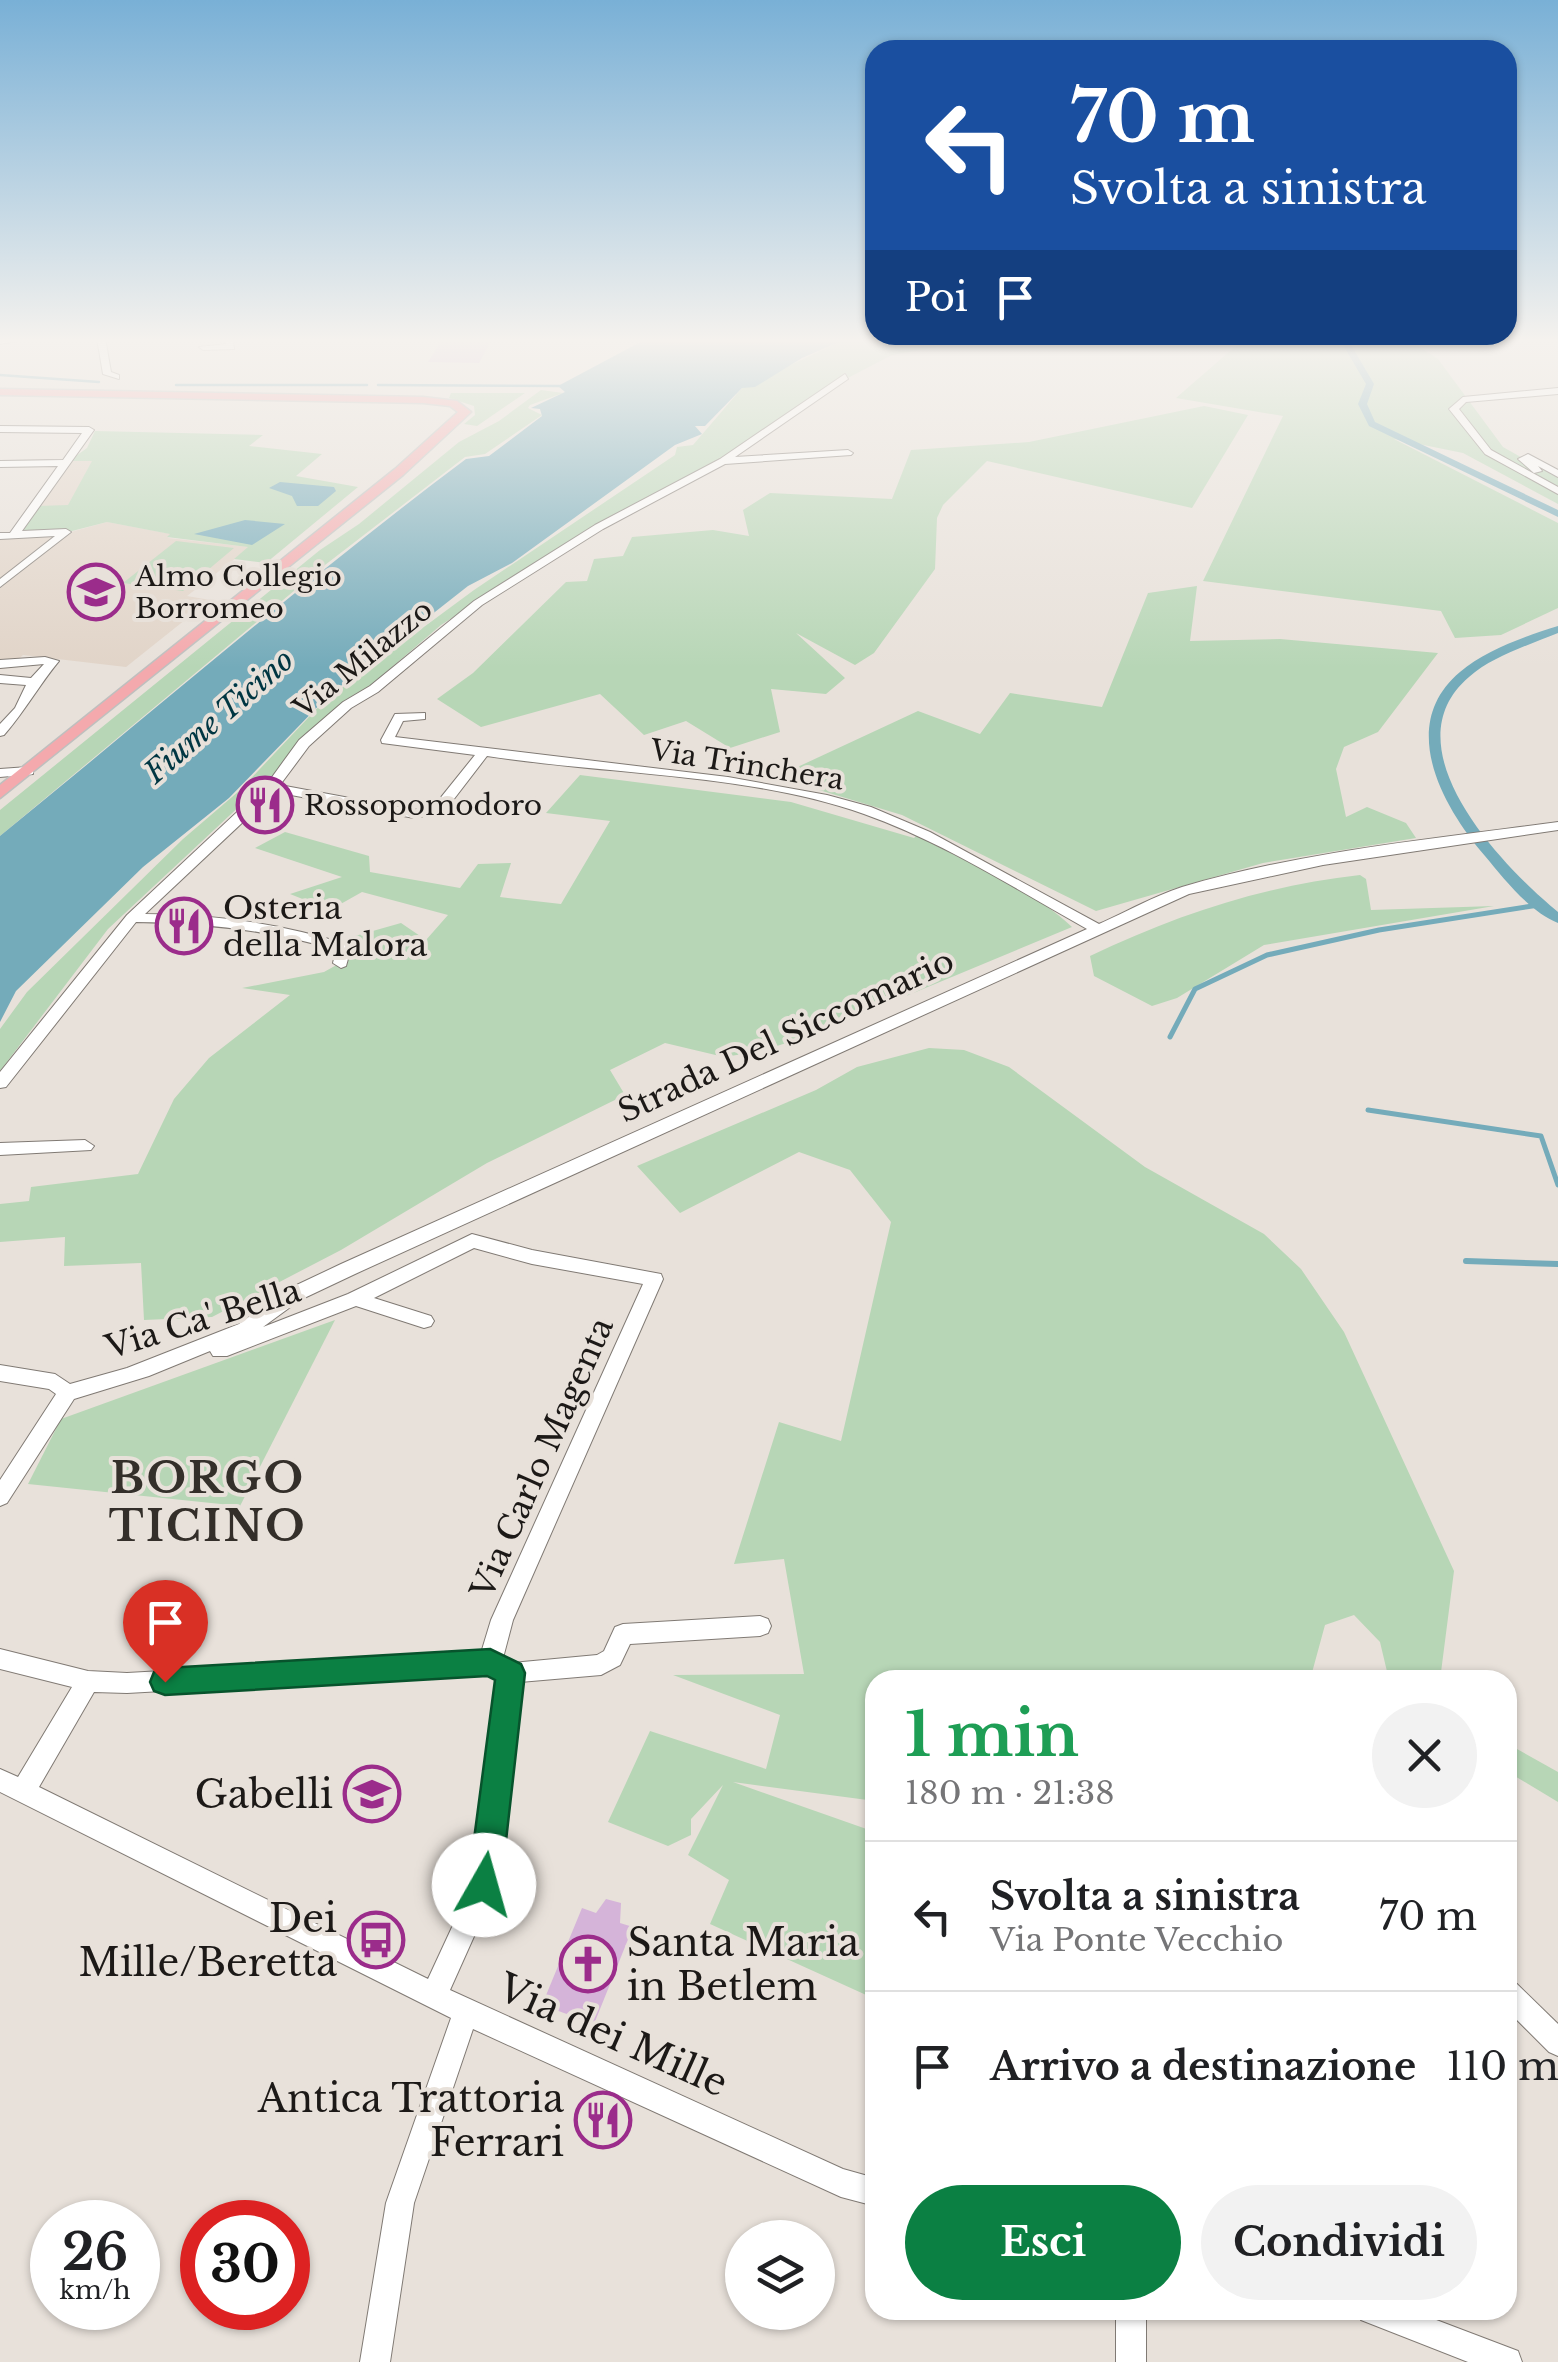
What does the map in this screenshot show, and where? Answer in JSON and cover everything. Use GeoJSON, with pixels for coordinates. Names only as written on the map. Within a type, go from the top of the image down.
{"type":"FeatureCollection","features":[{"type":"Feature","properties":{"kind":"main road"},"geometry":{"type":"LineString","coordinates":[[0,793],[428,448]]}},
{"type":"Feature","properties":{"kind":"street"},"geometry":{"type":"LineString","coordinates":[[9,536],[75,448]]}},
{"type":"Feature","properties":{"kind":"street","name":"Via Milazzo"},"geometry":{"type":"LineString","coordinates":[[0,1083],[132,918],[272,787],[304,742],[460,616],[599,526],[742,448]]}},
{"type":"Feature","properties":{"kind":"street"},"geometry":{"type":"LineString","coordinates":[[1485,448],[1558,491]]}},
{"type":"Feature","properties":{"kind":"street"},"geometry":{"type":"LineString","coordinates":[[723,461],[848,452]]}},
{"type":"Feature","properties":{"kind":"street"},"geometry":{"type":"LineString","coordinates":[[1546,485],[1549,482],[1523,459],[1528,457],[1558,474]]}},
{"type":"Feature","properties":{"kind":"street"},"geometry":{"type":"LineString","coordinates":[[0,464],[63,463]]}},
{"type":"Feature","properties":{"kind":"street"},"geometry":{"type":"LineString","coordinates":[[0,584],[66,532],[9,536]]}},
{"type":"Feature","properties":{"kind":"street"},"geometry":{"type":"LineString","coordinates":[[0,664],[14,666],[27,658],[53,661],[0,732]]}},
{"type":"Feature","properties":{"kind":"street"},"geometry":{"type":"LineString","coordinates":[[0,679],[34,682]]}},
{"type":"Feature","properties":{"kind":"street","name":"Via Trinchera"},"geometry":{"type":"LineString","coordinates":[[421,716],[398,716],[387,740],[786,791],[864,810],[953,849],[1095,928]]}},
{"type":"Feature","properties":{"kind":"street"},"geometry":{"type":"LineString","coordinates":[[272,787],[414,814],[431,812],[439,809],[484,752]]}},
{"type":"Feature","properties":{"kind":"street"},"geometry":{"type":"LineString","coordinates":[[0,773],[28,771]]}},
{"type":"Feature","properties":{"kind":"street","name":"Strada Del Siccomario"},"geometry":{"type":"LineString","coordinates":[[134,1373],[246,1329],[293,1295],[348,1269],[1184,891],[1466,836],[1558,830]]}},
{"type":"Feature","properties":{"kind":"street"},"geometry":{"type":"LineString","coordinates":[[132,918],[220,918],[282,928],[344,948],[341,962]]}},
{"type":"Feature","properties":{"kind":"street"},"geometry":{"type":"LineString","coordinates":[[0,1149],[85,1146]]}},
{"type":"Feature","properties":{"kind":"street","name":"Via Ca' Bella"},"geometry":{"type":"LineString","coordinates":[[67,1393],[260,1338],[355,1300],[472,1241],[532,1258],[654,1279]]}},
{"type":"Feature","properties":{"kind":"street","name":"Via Carlo Magenta"},"geometry":{"type":"LineString","coordinates":[[434,1996],[484,1885],[502,1620],[654,1279]]}},
{"type":"Feature","properties":{"kind":"street"},"geometry":{"type":"LineString","coordinates":[[355,1300],[424,1320]]}},
{"type":"Feature","properties":{"kind":"street"},"geometry":{"type":"LineString","coordinates":[[0,1373],[55,1382],[67,1393],[0,1498]]}},
{"type":"Feature","properties":{"kind":"street"},"geometry":{"type":"LineString","coordinates":[[0,1659],[88,1681],[196,1681],[602,1665],[612,1658],[623,1634],[760,1626]]}},
{"type":"Feature","properties":{"kind":"street"},"geometry":{"type":"LineString","coordinates":[[12,1784],[88,1681]]}},
{"type":"Feature","properties":{"kind":"street","name":"Via dei Mille"},"geometry":{"type":"LineString","coordinates":[[12,1784],[466,2012],[841,2183],[865,2189]]}},
{"type":"Feature","properties":{"kind":"street"},"geometry":{"type":"LineString","coordinates":[[1517,2002],[1558,2043]]}},
{"type":"Feature","properties":{"kind":"street"},"geometry":{"type":"LineString","coordinates":[[375,2362],[400,2204],[466,2012]]}},
{"type":"Feature","properties":{"kind":"street"},"geometry":{"type":"LineString","coordinates":[[1131,2362],[1132,2320]]}},
{"type":"Feature","properties":{"kind":"street"},"geometry":{"type":"LineString","coordinates":[[1397,2320],[1507,2362]]}},
{"type":"Feature","properties":{"kind":"shaded area","name":"Almo Collegio Borromeo"},"geometry":{"type":"Polygon","coordinates":[[[93,460],[68,506],[37,506],[69,461],[93,460]]]}},
{"type":"Feature","properties":{"kind":"shaded area","name":"Almo Collegio Borromeo"},"geometry":{"type":"Polygon","coordinates":[[[107,522],[171,534],[168,538],[250,547],[187,596],[210,600],[126,667],[23,655],[13,664],[0,663],[0,588],[71,532],[107,522]]]}},
{"type":"Feature","properties":{"kind":"shaded area","name":"Almo Collegio Borromeo"},"geometry":{"type":"Polygon","coordinates":[[[61,533],[0,580],[0,537],[61,533]]]}},
{"type":"Feature","properties":{"kind":"green space"},"geometry":{"type":"Polygon","coordinates":[[[87,448],[269,448],[322,454],[296,476],[358,487],[266,563],[234,559],[248,547],[167,537],[170,534],[107,522],[72,531],[17,534],[37,506],[68,505],[92,461],[69,461],[87,448]]]}},
{"type":"Feature","properties":{"kind":"green space"},"geometry":{"type":"Polygon","coordinates":[[[451,448],[493,448],[485,454],[465,457],[325,565],[0,836],[0,810],[320,550],[359,524],[451,448]]]}},
{"type":"Feature","properties":{"kind":"green space"},"geometry":{"type":"Polygon","coordinates":[[[677,448],[738,448],[587,530],[441,625],[371,685],[345,700],[301,740],[277,771],[108,929],[0,1071],[0,1029],[27,992],[183,839],[239,791],[325,700],[474,590],[675,455],[677,448]]]}},
{"type":"Feature","properties":{"kind":"green space"},"geometry":{"type":"Polygon","coordinates":[[[1228,448],[1192,508],[987,461],[943,505],[937,518],[935,569],[874,653],[855,665],[796,633],[845,678],[826,694],[771,689],[780,732],[730,748],[686,721],[644,735],[600,694],[481,727],[437,699],[473,673],[566,582],[587,581],[594,559],[623,556],[632,537],[713,530],[749,536],[743,510],[770,493],[892,499],[911,450],[1228,448]]]}},
{"type":"Feature","properties":{"kind":"green space"},"geometry":{"type":"Polygon","coordinates":[[[1267,448],[1412,448],[1558,523],[1558,608],[1501,635],[1455,638],[1441,611],[1203,581],[1267,448]]]}},
{"type":"Feature","properties":{"kind":"green space"},"geometry":{"type":"Polygon","coordinates":[[[1439,448],[1505,448],[1558,478],[1558,504],[1463,453],[1439,448]]]}},
{"type":"Feature","properties":{"kind":"green space"},"geometry":{"type":"Polygon","coordinates":[[[176,541],[234,548],[183,591],[123,583],[176,541]]]}},
{"type":"Feature","properties":{"kind":"green space"},"geometry":{"type":"Polygon","coordinates":[[[1197,586],[1190,641],[1280,639],[1438,653],[1378,732],[1344,747],[1336,769],[1346,817],[1367,807],[1406,823],[1416,838],[1263,863],[1096,911],[902,815],[776,777],[918,711],[980,734],[1010,693],[1102,707],[1148,593],[1197,586]]]}},
{"type":"Feature","properties":{"kind":"green space"},"geometry":{"type":"Polygon","coordinates":[[[580,775],[791,802],[914,838],[917,835],[1037,899],[1072,927],[822,1031],[762,1051],[724,1057],[665,1043],[610,1070],[625,1095],[487,1163],[341,1250],[212,1317],[144,1320],[141,1263],[64,1266],[65,1237],[0,1242],[0,1204],[29,1201],[31,1187],[138,1174],[174,1099],[209,1058],[290,995],[242,988],[324,972],[358,953],[348,938],[401,923],[426,940],[448,915],[362,892],[330,910],[290,894],[342,877],[255,848],[285,832],[369,856],[370,872],[460,888],[478,864],[511,863],[500,897],[561,904],[610,821],[546,813],[580,775]]]}},
{"type":"Feature","properties":{"kind":"green space"},"geometry":{"type":"Polygon","coordinates":[[[1360,875],[1366,879],[1371,910],[1494,906],[1264,945],[1177,998],[1152,1006],[1094,976],[1090,956],[1156,927],[1255,894],[1360,875]]]}},
{"type":"Feature","properties":{"kind":"green space"},"geometry":{"type":"Polygon","coordinates":[[[929,1048],[964,1050],[1009,1067],[1145,1167],[1264,1234],[1301,1269],[1344,1332],[1454,1571],[1441,1670],[1387,1670],[1380,1642],[1354,1615],[1325,1625],[1313,1670],[865,1670],[865,1800],[733,1782],[865,1828],[865,1994],[710,1924],[729,1880],[688,1855],[723,1785],[691,1819],[691,1835],[668,1846],[608,1822],[650,1731],[766,1769],[780,1715],[673,1675],[804,1674],[784,1559],[734,1564],[779,1422],[841,1441],[891,1222],[850,1170],[799,1152],[680,1213],[637,1166],[816,1090],[857,1067],[929,1048]]]}},
{"type":"Feature","properties":{"kind":"green space"},"geometry":{"type":"Polygon","coordinates":[[[335,1320],[240,1506],[28,1484],[61,1419],[335,1320]]]}},
{"type":"Feature","properties":{"kind":"green space"},"geometry":{"type":"Polygon","coordinates":[[[1517,1749],[1558,1772],[1558,1802],[1517,1777],[1517,1749]]]}},
{"type":"Feature","properties":{"kind":"water","name":"Fiume Ticino"},"geometry":{"type":"Polygon","coordinates":[[[499,448],[671,448],[512,563],[468,586],[328,696],[229,798],[143,867],[16,991],[0,1022],[0,836],[406,504],[466,459],[489,456],[499,448]]]}},
{"type":"Feature","properties":{"kind":"water"},"geometry":{"type":"Polygon","coordinates":[[[280,482],[334,487],[336,491],[318,506],[297,506],[292,496],[269,488],[280,482]]]}},
{"type":"Feature","properties":{"kind":"water"},"geometry":{"type":"Polygon","coordinates":[[[245,520],[285,524],[252,545],[194,534],[245,520]]]}},
{"type":"Feature","properties":{"kind":"building","name":"Santa Maria in Betlem"},"geometry":{"type":"Polygon","coordinates":[[[606,1899],[621,1903],[620,1923],[633,1927],[594,2024],[542,2005],[582,1908],[596,1913],[606,1899]]]}},
{"type":"Feature","properties":{"kind":"waterway"},"geometry":{"type":"LineString","coordinates":[[1422,448],[1558,514]]}},
{"type":"Feature","properties":{"kind":"waterway"},"geometry":{"type":"LineString","coordinates":[[1558,629],[1494,657],[1461,677],[1439,706],[1434,739],[1441,773],[1457,808],[1480,842],[1558,919]]}},
{"type":"Feature","properties":{"kind":"waterway"},"geometry":{"type":"LineString","coordinates":[[1170,1037],[1195,989],[1267,955],[1379,930],[1539,905]]}},
{"type":"Feature","properties":{"kind":"waterway"},"geometry":{"type":"LineString","coordinates":[[1368,1110],[1541,1136],[1558,1185]]}},
{"type":"Feature","properties":{"kind":"waterway"},"geometry":{"type":"LineString","coordinates":[[1466,1261],[1558,1264]]}},
{"type":"Feature","properties":{"kind":"place","name":"Almo Collegio Borromeo"},"geometry":{"type":"Point","coordinates":[96,592]}},
{"type":"Feature","properties":{"kind":"place","name":"Rossopomodoro"},"geometry":{"type":"Point","coordinates":[265,805]}},
{"type":"Feature","properties":{"kind":"place","name":"Osteria della Malora"},"geometry":{"type":"Point","coordinates":[184,926]}},
{"type":"Feature","properties":{"kind":"place","name":"Gabelli"},"geometry":{"type":"Point","coordinates":[372,1794]}},
{"type":"Feature","properties":{"kind":"place","name":"Dei Mille/Beretta"},"geometry":{"type":"Point","coordinates":[376,1940]}},
{"type":"Feature","properties":{"kind":"place","name":"Santa Maria in Betlem"},"geometry":{"type":"Point","coordinates":[588,1964]}},
{"type":"Feature","properties":{"kind":"place","name":"Antica Trattoria Ferrari"},"geometry":{"type":"Point","coordinates":[603,2120]}},
{"type":"Feature","properties":{"kind":"district","name":"BORGO TICINO"},"geometry":{"type":"Point","coordinates":[208,1502]}},
{"type":"Feature","properties":{"kind":"route"},"geometry":{"type":"LineString","coordinates":[[165,1682],[490,1662],[510,1673],[484,1885]]}}]}
